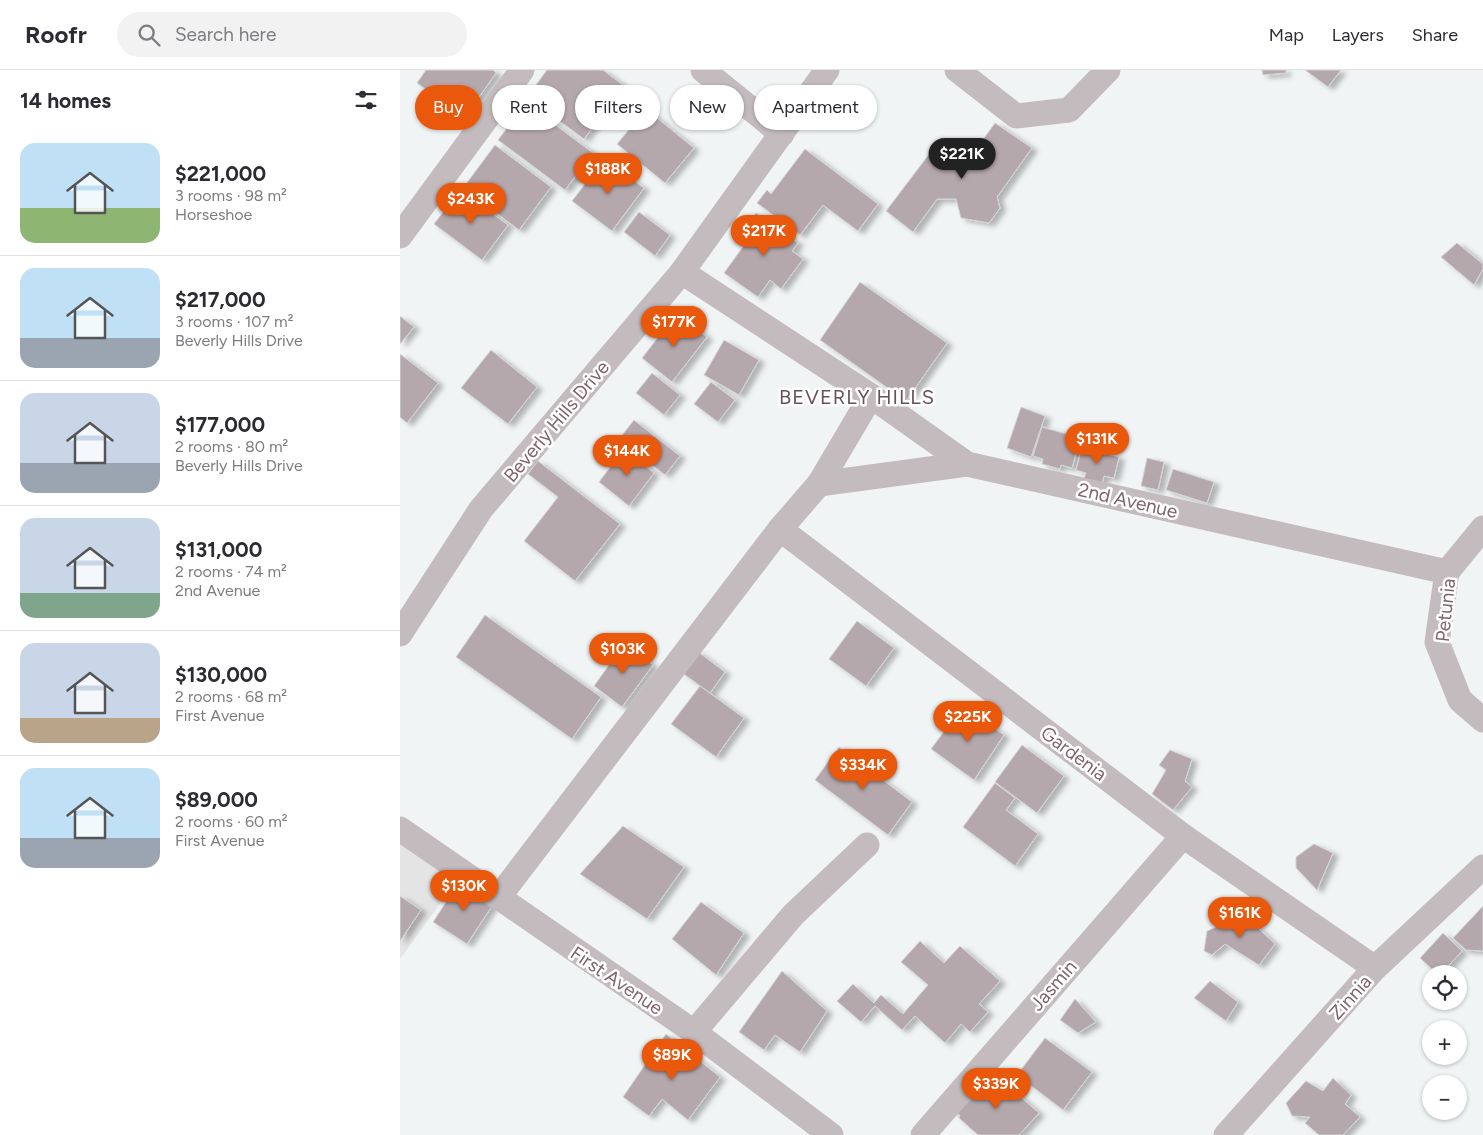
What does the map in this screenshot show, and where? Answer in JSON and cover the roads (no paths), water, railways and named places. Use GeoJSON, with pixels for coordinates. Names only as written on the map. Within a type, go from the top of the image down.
{"type":"FeatureCollection","features":[{"type":"Feature","properties":{"kind":"street"},"geometry":{"type":"LineString","coordinates":[[400,236],[522,70]]}},
{"type":"Feature","properties":{"kind":"street"},"geometry":{"type":"LineString","coordinates":[[703,70],[782,134]]}},
{"type":"Feature","properties":{"kind":"street","name":"Beverly Hills Drive"},"geometry":{"type":"LineString","coordinates":[[400,634],[481,509],[682,272],[827,70]]}},
{"type":"Feature","properties":{"kind":"street"},"geometry":{"type":"LineString","coordinates":[[957,70],[1016,116],[1068,110],[1108,70]]}},
{"type":"Feature","properties":{"kind":"street","name":"2nd Avenue"},"geometry":{"type":"LineString","coordinates":[[682,272],[871,396],[966,464],[1447,572]]}},
{"type":"Feature","properties":{"kind":"street"},"geometry":{"type":"LineString","coordinates":[[498,898],[780,529],[819,484],[871,396]]}},
{"type":"Feature","properties":{"kind":"street"},"geometry":{"type":"LineString","coordinates":[[819,484],[966,464]]}},
{"type":"Feature","properties":{"kind":"street","name":"Petunia"},"geometry":{"type":"LineString","coordinates":[[1483,528],[1447,572],[1437,642],[1460,700],[1483,720]]}},
{"type":"Feature","properties":{"kind":"street","name":"Gardenia"},"geometry":{"type":"LineString","coordinates":[[780,529],[1183,836],[1375,968]]}},
{"type":"Feature","properties":{"kind":"street","name":"First Avenue"},"geometry":{"type":"LineString","coordinates":[[400,829],[694,1032],[831,1135]]}},
{"type":"Feature","properties":{"kind":"street","name":"Jasmin"},"geometry":{"type":"LineString","coordinates":[[923,1135],[1183,836]]}},
{"type":"Feature","properties":{"kind":"street"},"geometry":{"type":"LineString","coordinates":[[694,1032],[793,915],[867,845]]}},
{"type":"Feature","properties":{"kind":"street","name":"Zinnia"},"geometry":{"type":"LineString","coordinates":[[1226,1135],[1375,968],[1483,867]]}},
{"type":"Feature","properties":{"kind":"district","name":"BEVERLY HILLS"},"geometry":{"type":"Point","coordinates":[857,397]}}]}
